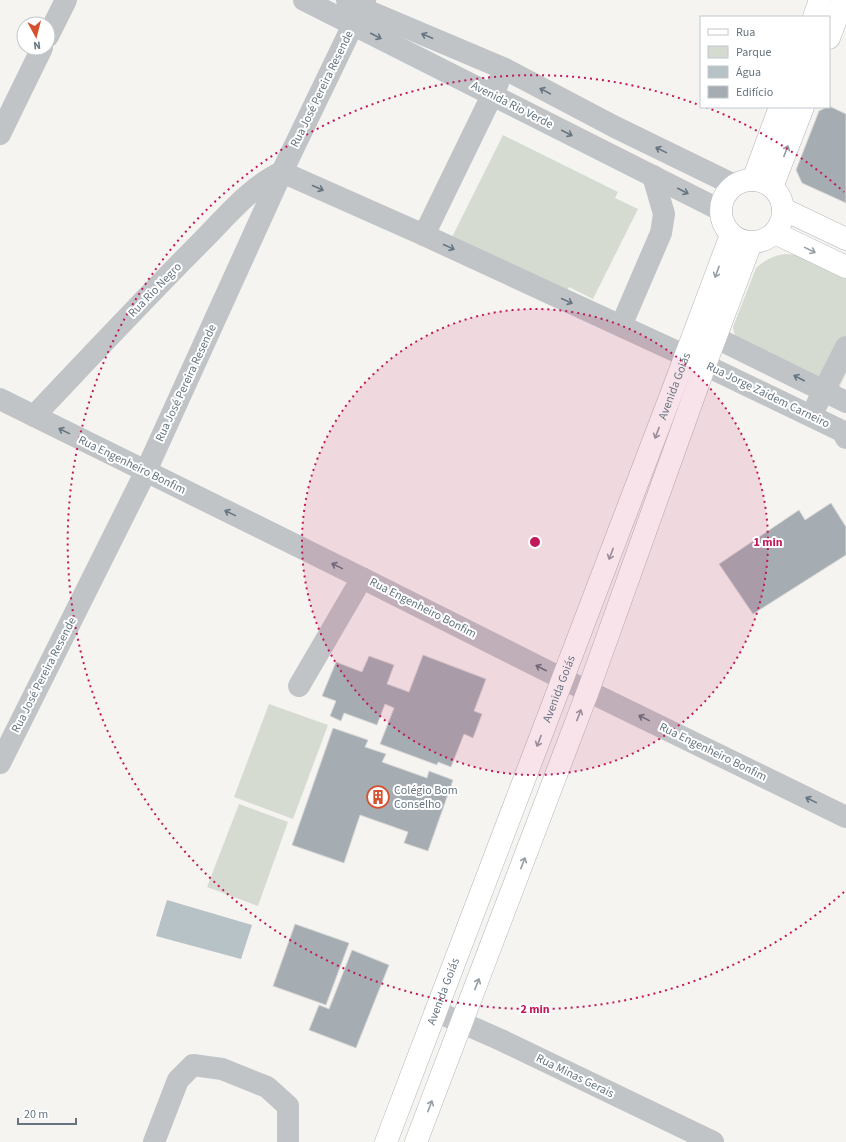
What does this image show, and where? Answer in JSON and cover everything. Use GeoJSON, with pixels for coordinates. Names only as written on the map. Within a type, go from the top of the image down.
{"type":"FeatureCollection","features":[{"type":"Feature","properties":{"kind":"main road"},"geometry":{"type":"LineString","coordinates":[[814,16],[820,0]]}},
{"type":"Feature","properties":{"kind":"main road"},"geometry":{"type":"LineString","coordinates":[[830,35],[843,0]]}},
{"type":"Feature","properties":{"kind":"main road"},"geometry":{"type":"LineString","coordinates":[[753,184],[780,108]]}},
{"type":"Feature","properties":{"kind":"main road"},"geometry":{"type":"LineString","coordinates":[[753,184],[780,197],[783,209],[782,221],[775,233],[760,242],[751,243],[740,241],[731,235],[725,228],[721,219],[720,210],[722,200],[726,192],[753,184],[802,108]]}},
{"type":"Feature","properties":{"kind":"main road"},"geometry":{"type":"LineString","coordinates":[[783,209],[846,239]]}},
{"type":"Feature","properties":{"kind":"main road"},"geometry":{"type":"LineString","coordinates":[[775,233],[846,267]]}},
{"type":"Feature","properties":{"kind":"main road","name":"Avenida Goiás"},"geometry":{"type":"LineString","coordinates":[[416,1142],[588,691],[695,361],[696,328],[731,235]]}},
{"type":"Feature","properties":{"kind":"main road","name":"Avenida Goiás"},"geometry":{"type":"LineString","coordinates":[[386,1142],[563,679],[695,361],[716,337],[751,243]]}},
{"type":"Feature","properties":{"kind":"street"},"geometry":{"type":"LineString","coordinates":[[56,20],[66,0]]}},
{"type":"Feature","properties":{"kind":"street","name":"Avenida Rio Verde"},"geometry":{"type":"LineString","coordinates":[[304,0],[357,8],[505,69],[615,127],[753,184]]}},
{"type":"Feature","properties":{"kind":"street","name":"Avenida Rio Verde"},"geometry":{"type":"LineString","coordinates":[[357,8],[492,95],[720,210]]}},
{"type":"Feature","properties":{"kind":"street","name":"Rua José Pereira Resende"},"geometry":{"type":"LineString","coordinates":[[0,764],[5,731],[146,471],[357,8]]}},
{"type":"Feature","properties":{"kind":"street"},"geometry":{"type":"LineString","coordinates":[[0,134],[38,56]]}},
{"type":"Feature","properties":{"kind":"street"},"geometry":{"type":"LineString","coordinates":[[424,235],[505,69]]}},
{"type":"Feature","properties":{"kind":"street","name":"Rua Jorge Zaidem Carneiro"},"geometry":{"type":"LineString","coordinates":[[282,172],[424,235],[621,326],[842,431],[846,438]]}},
{"type":"Feature","properties":{"kind":"street","name":"Rua Rio Negro"},"geometry":{"type":"LineString","coordinates":[[34,416],[183,260],[251,192],[271,177],[282,172]]}},
{"type":"Feature","properties":{"kind":"street"},"geometry":{"type":"LineString","coordinates":[[621,326],[661,233],[664,214],[653,176]]}},
{"type":"Feature","properties":{"kind":"street"},"geometry":{"type":"LineString","coordinates":[[696,328],[846,402]]}},
{"type":"Feature","properties":{"kind":"street"},"geometry":{"type":"LineString","coordinates":[[811,416],[846,347]]}},
{"type":"Feature","properties":{"kind":"street","name":"Rua Engenheiro Bonfim"},"geometry":{"type":"LineString","coordinates":[[0,399],[563,679],[846,817]]}},
{"type":"Feature","properties":{"kind":"street"},"geometry":{"type":"LineString","coordinates":[[299,686],[362,578]]}},
{"type":"Feature","properties":{"kind":"street","name":"Rua Minas Gerais"},"geometry":{"type":"LineString","coordinates":[[435,1011],[508,1044],[713,1142]]}},
{"type":"Feature","properties":{"kind":"street"},"geometry":{"type":"LineString","coordinates":[[154,1142],[178,1080],[194,1065],[222,1069],[267,1087],[288,1106],[288,1142]]}},
{"type":"Feature","properties":{"kind":"green space"},"geometry":{"type":"Polygon","coordinates":[[[503,135],[618,192],[615,198],[638,209],[593,299],[569,287],[566,293],[452,237],[503,135]]]}},
{"type":"Feature","properties":{"kind":"green space"},"geometry":{"type":"Polygon","coordinates":[[[786,254],[800,255],[846,277],[846,373],[839,388],[735,336],[733,327],[756,268],[770,258],[786,254]]]}},
{"type":"Feature","properties":{"kind":"green space"},"geometry":{"type":"Polygon","coordinates":[[[269,704],[328,725],[293,819],[234,797],[269,704]]]}},
{"type":"Feature","properties":{"kind":"green space"},"geometry":{"type":"Polygon","coordinates":[[[239,804],[288,822],[258,906],[207,887],[239,804]]]}},
{"type":"Feature","properties":{"kind":"water"},"geometry":{"type":"Polygon","coordinates":[[[167,900],[252,925],[241,959],[156,936],[167,900]]]}},
{"type":"Feature","properties":{"kind":"building"},"geometry":{"type":"Polygon","coordinates":[[[830,106],[846,114],[846,203],[802,183],[796,170],[819,111],[825,108],[830,108],[830,106]]]}},
{"type":"Feature","properties":{"kind":"building"},"geometry":{"type":"Polygon","coordinates":[[[831,503],[846,527],[846,555],[753,614],[719,564],[799,510],[805,520],[831,503]]]}},
{"type":"Feature","properties":{"kind":"building"},"geometry":{"type":"Polygon","coordinates":[[[423,655],[486,679],[474,711],[482,714],[473,738],[464,734],[451,767],[438,762],[437,765],[380,744],[394,708],[385,704],[377,725],[344,713],[341,721],[330,716],[336,701],[322,696],[336,662],[362,672],[369,656],[394,665],[387,684],[409,692],[423,655]]]}},
{"type":"Feature","properties":{"kind":"building","name":"Colégio Bom Conselho"},"geometry":{"type":"Polygon","coordinates":[[[333,728],[368,740],[365,747],[386,754],[382,762],[427,778],[429,771],[453,780],[428,851],[404,843],[408,832],[360,815],[344,863],[292,845],[333,728]]]}},
{"type":"Feature","properties":{"kind":"building"},"geometry":{"type":"Polygon","coordinates":[[[295,924],[349,943],[326,1005],[273,986],[295,924]]]}},
{"type":"Feature","properties":{"kind":"building"},"geometry":{"type":"Polygon","coordinates":[[[352,950],[389,965],[356,1048],[309,1030],[319,1005],[329,1009],[352,950]]]}},
{"type":"Feature","properties":{"kind":"place","name":"Colégio Bom Conselho"},"geometry":{"type":"Point","coordinates":[378,797]}}]}
